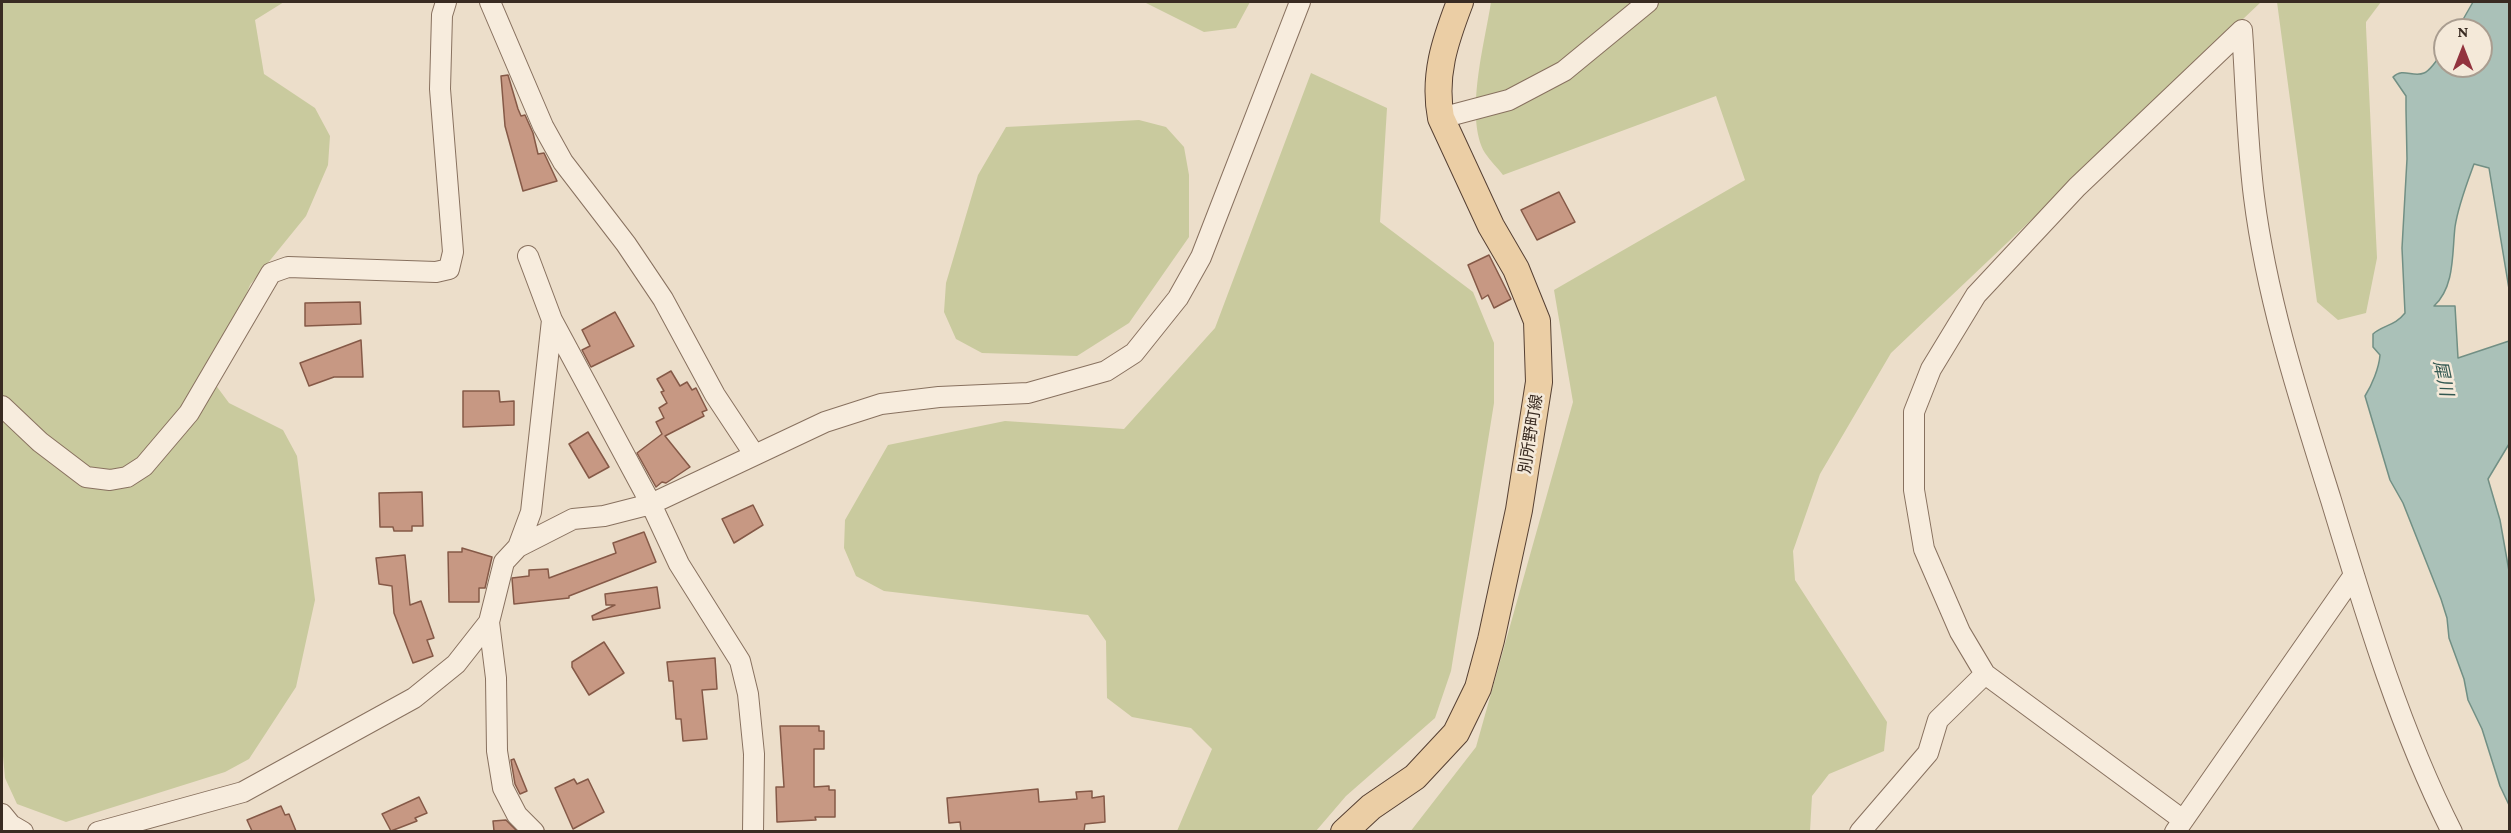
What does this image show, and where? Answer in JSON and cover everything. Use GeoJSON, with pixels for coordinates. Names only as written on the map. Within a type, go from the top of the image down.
{"type":"FeatureCollection","features":[{"type":"Feature","properties":{"kind":"main road","name":"別所野町線"},"geometry":{"type":"LineString","coordinates":[[1344,831],[1371,807],[1415,777],[1456,733],[1478,688],[1491,640],[1519,510],[1539,382],[1537,321],[1516,269],[1491,226],[1442,118],[1438,100],[1438,73],[1460,2]]}},
{"type":"Feature","properties":{"kind":"street"},"geometry":{"type":"LineString","coordinates":[[2,406],[40,442],[86,477],[110,480],[127,477],[144,466],[189,413],[271,273],[288,267],[436,272],[448,268],[453,252],[440,88],[442,15],[446,2]]}},
{"type":"Feature","properties":{"kind":"street"},"geometry":{"type":"LineString","coordinates":[[490,2],[543,126],[563,162],[626,244],[663,299],[715,395],[754,454]]}},
{"type":"Feature","properties":{"kind":"street"},"geometry":{"type":"LineString","coordinates":[[518,546],[573,519],[604,516],[651,504],[825,422],[881,404],[1028,393],[1106,371],[1134,353],[1178,297],[1201,258],[1300,2]]}},
{"type":"Feature","properties":{"kind":"street"},"geometry":{"type":"LineString","coordinates":[[1442,118],[1509,100],[1564,71],[1648,2]]}},
{"type":"Feature","properties":{"kind":"street"},"geometry":{"type":"LineString","coordinates":[[2354,575],[2179,826],[1984,674],[1960,632],[1924,549],[1914,490],[1914,412],[1931,369],[1976,295],[2077,187],[2242,30],[2254,197],[2268,279],[2292,373],[2354,575],[2430,788],[2452,831]]}},
{"type":"Feature","properties":{"kind":"street"},"geometry":{"type":"LineString","coordinates":[[528,256],[552,320],[651,504],[679,564],[740,661],[748,694],[754,754],[753,831]]}},
{"type":"Feature","properties":{"kind":"street"},"geometry":{"type":"LineString","coordinates":[[534,831],[517,815],[503,788],[497,751],[496,678],[489,622],[504,562],[518,546],[531,512],[552,320]]}},
{"type":"Feature","properties":{"kind":"street"},"geometry":{"type":"LineString","coordinates":[[98,831],[243,792],[414,698],[456,664],[489,622]]}},
{"type":"Feature","properties":{"kind":"street"},"geometry":{"type":"LineString","coordinates":[[1860,831],[1928,753],[1938,720],[1984,674]]}},
{"type":"Feature","properties":{"kind":"street"},"geometry":{"type":"LineString","coordinates":[[2,813],[11,825],[23,831]]}},
{"type":"Feature","properties":{"kind":"green space"},"geometry":{"type":"Polygon","coordinates":[[[2,2],[284,2],[255,20],[264,74],[315,108],[330,136],[328,165],[306,216],[250,285],[212,380],[229,403],[283,430],[297,456],[315,600],[296,687],[249,759],[225,772],[66,822],[17,804],[5,778],[2,745],[2,2]]]}},
{"type":"Feature","properties":{"kind":"green space"},"geometry":{"type":"Polygon","coordinates":[[[1144,2],[1250,2],[1236,28],[1204,32],[1144,2]]]}},
{"type":"Feature","properties":{"kind":"green space"},"geometry":{"type":"Polygon","coordinates":[[[1491,2],[2261,2],[1891,353],[1820,474],[1793,551],[1795,580],[1887,722],[1884,751],[1829,774],[1812,796],[1810,831],[1410,832],[1476,747],[1573,402],[1554,290],[1745,180],[1716,96],[1503,175],[1485,153],[1479,138],[1476,120],[1478,79],[1491,2]]]}},
{"type":"Feature","properties":{"kind":"green space"},"geometry":{"type":"Polygon","coordinates":[[[2277,2],[2381,2],[2366,22],[2377,258],[2366,313],[2338,320],[2317,302],[2277,2]]]}},
{"type":"Feature","properties":{"kind":"green space"},"geometry":{"type":"Polygon","coordinates":[[[1311,73],[1387,108],[1380,222],[1473,292],[1494,343],[1494,403],[1451,671],[1435,718],[1346,796],[1316,831],[1177,831],[1212,749],[1191,728],[1132,717],[1107,698],[1106,641],[1088,615],[884,591],[856,576],[844,548],[845,520],[888,445],[1005,421],[1124,429],[1215,328],[1311,73]]]}},
{"type":"Feature","properties":{"kind":"green space"},"geometry":{"type":"Polygon","coordinates":[[[1139,120],[1166,127],[1184,147],[1189,175],[1189,237],[1129,323],[1077,356],[982,353],[956,339],[944,312],[946,283],[978,175],[1006,127],[1139,120]]]}},
{"type":"Feature","properties":{"kind":"water","name":"犀川"},"geometry":{"type":"Polygon","coordinates":[[[2473,2],[2509,2],[2509,289],[2489,168],[2474,164],[2456,219],[2449,280],[2441,298],[2434,306],[2455,306],[2458,358],[2509,341],[2509,444],[2488,479],[2500,520],[2509,571],[2509,805],[2500,786],[2482,729],[2468,700],[2464,679],[2449,638],[2447,618],[2441,599],[2403,503],[2390,480],[2365,396],[2375,376],[2380,355],[2373,347],[2373,334],[2405,313],[2402,248],[2407,159],[2406,96],[2393,77],[2401,73],[2420,74],[2433,66],[2433,78],[2493,78],[2493,18],[2464,18],[2473,2]]]}},
{"type":"Feature","properties":{"kind":"building"},"geometry":{"type":"Polygon","coordinates":[[[508,75],[521,116],[525,115],[533,133],[538,154],[544,153],[557,181],[523,191],[505,126],[501,76],[508,75]]]}},
{"type":"Feature","properties":{"kind":"building"},"geometry":{"type":"Polygon","coordinates":[[[1559,192],[1575,222],[1537,240],[1521,210],[1559,192]]]}},
{"type":"Feature","properties":{"kind":"building"},"geometry":{"type":"Polygon","coordinates":[[[1489,255],[1511,299],[1494,308],[1488,295],[1482,299],[1468,265],[1489,255]]]}},
{"type":"Feature","properties":{"kind":"building"},"geometry":{"type":"Polygon","coordinates":[[[360,302],[361,324],[305,326],[305,303],[360,302]]]}},
{"type":"Feature","properties":{"kind":"building"},"geometry":{"type":"Polygon","coordinates":[[[615,312],[634,346],[591,367],[582,350],[590,346],[582,330],[615,312]]]}},
{"type":"Feature","properties":{"kind":"building"},"geometry":{"type":"Polygon","coordinates":[[[361,340],[363,377],[334,377],[309,386],[300,363],[361,340]]]}},
{"type":"Feature","properties":{"kind":"building"},"geometry":{"type":"Polygon","coordinates":[[[671,371],[680,386],[687,382],[692,390],[696,388],[707,410],[702,412],[704,416],[665,436],[690,467],[656,487],[637,453],[662,434],[656,422],[664,418],[659,408],[667,403],[661,392],[664,391],[657,379],[671,371]]]}},
{"type":"Feature","properties":{"kind":"building"},"geometry":{"type":"Polygon","coordinates":[[[463,391],[499,391],[500,402],[514,401],[514,425],[463,427],[463,391]]]}},
{"type":"Feature","properties":{"kind":"building"},"geometry":{"type":"Polygon","coordinates":[[[588,432],[609,467],[589,478],[569,444],[588,432]]]}},
{"type":"Feature","properties":{"kind":"building"},"geometry":{"type":"Polygon","coordinates":[[[422,492],[423,526],[412,526],[412,531],[394,531],[393,527],[380,527],[379,493],[422,492]]]}},
{"type":"Feature","properties":{"kind":"building"},"geometry":{"type":"Polygon","coordinates":[[[753,505],[763,525],[734,543],[722,519],[753,505]]]}},
{"type":"Feature","properties":{"kind":"building"},"geometry":{"type":"Polygon","coordinates":[[[644,532],[656,562],[569,596],[569,598],[514,604],[512,578],[529,576],[529,570],[548,569],[549,578],[616,553],[613,543],[644,532]]]}},
{"type":"Feature","properties":{"kind":"building"},"geometry":{"type":"Polygon","coordinates":[[[462,548],[492,557],[485,588],[479,588],[479,602],[449,602],[448,552],[462,552],[462,548]]]}},
{"type":"Feature","properties":{"kind":"building"},"geometry":{"type":"Polygon","coordinates":[[[405,555],[410,605],[421,601],[434,638],[427,640],[433,656],[413,663],[394,613],[392,586],[379,584],[376,558],[405,555]]]}},
{"type":"Feature","properties":{"kind":"building"},"geometry":{"type":"Polygon","coordinates":[[[657,587],[660,608],[593,620],[592,616],[615,605],[606,605],[605,594],[657,587]]]}},
{"type":"Feature","properties":{"kind":"building"},"geometry":{"type":"Polygon","coordinates":[[[604,642],[624,673],[589,695],[572,667],[572,662],[604,642]]]}},
{"type":"Feature","properties":{"kind":"building"},"geometry":{"type":"Polygon","coordinates":[[[715,658],[717,689],[702,690],[707,739],[683,741],[681,719],[676,719],[673,681],[669,681],[667,662],[715,658]]]}},
{"type":"Feature","properties":{"kind":"building"},"geometry":{"type":"Polygon","coordinates":[[[780,726],[819,726],[819,731],[824,731],[824,749],[814,749],[814,787],[829,786],[829,790],[835,790],[835,817],[777,822],[776,787],[784,787],[780,726]]]}},
{"type":"Feature","properties":{"kind":"building"},"geometry":{"type":"Polygon","coordinates":[[[514,759],[527,791],[520,794],[515,784],[511,760],[514,759]]]}},
{"type":"Feature","properties":{"kind":"building"},"geometry":{"type":"Polygon","coordinates":[[[574,779],[577,784],[588,779],[604,812],[573,829],[555,788],[574,779]]]}},
{"type":"Feature","properties":{"kind":"building"},"geometry":{"type":"Polygon","coordinates":[[[1038,789],[1039,802],[1077,799],[1076,792],[1092,791],[1092,798],[1104,796],[1105,822],[1085,824],[1084,831],[961,831],[960,822],[949,823],[947,798],[1038,789]]]}},
{"type":"Feature","properties":{"kind":"building"},"geometry":{"type":"Polygon","coordinates":[[[419,797],[427,813],[415,818],[417,821],[391,831],[382,814],[419,797]]]}},
{"type":"Feature","properties":{"kind":"building"},"geometry":{"type":"Polygon","coordinates":[[[281,806],[285,815],[289,814],[296,831],[252,831],[247,820],[281,806]]]}},
{"type":"Feature","properties":{"kind":"building"},"geometry":{"type":"Polygon","coordinates":[[[506,820],[517,831],[494,831],[493,821],[506,820]]]}}]}
